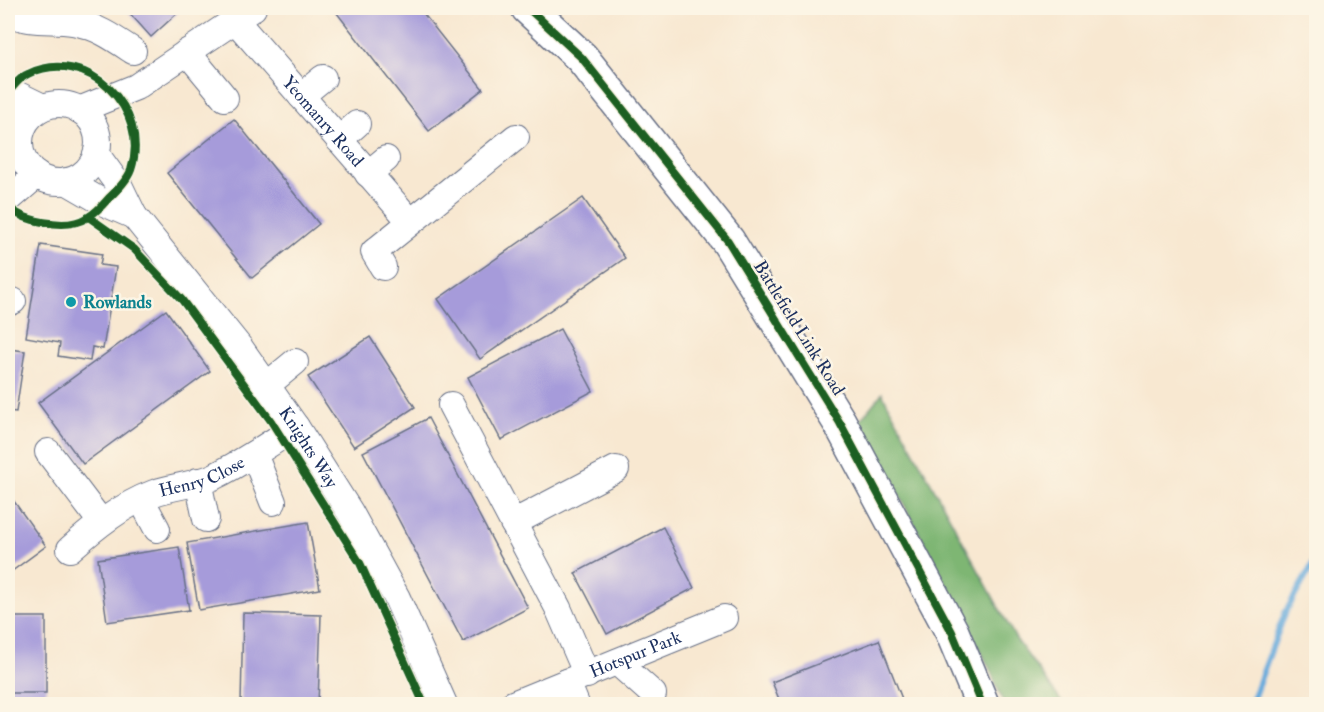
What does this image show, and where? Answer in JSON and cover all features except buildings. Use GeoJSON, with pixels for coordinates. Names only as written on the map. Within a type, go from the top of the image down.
{"type":"FeatureCollection","features":[{"type":"Feature","properties":{"kind":"main road","name":"Battlefield Link Road"},"geometry":{"type":"LineString","coordinates":[[528,8],[582,58],[728,242],[840,423],[952,632],[982,705]]}},
{"type":"Feature","properties":{"kind":"street"},"geometry":{"type":"LineString","coordinates":[[8,13],[28,21],[74,22],[107,34],[133,51]]}},
{"type":"Feature","properties":{"kind":"street","name":"Yeomanry Road"},"geometry":{"type":"LineString","coordinates":[[87,118],[244,14],[301,96],[348,132],[377,166],[410,221]]}},
{"type":"Feature","properties":{"kind":"street"},"geometry":{"type":"LineString","coordinates":[[187,52],[225,98]]}},
{"type":"Feature","properties":{"kind":"street"},"geometry":{"type":"LineString","coordinates":[[301,96],[323,78]]}},
{"type":"Feature","properties":{"kind":"street"},"geometry":{"type":"LineString","coordinates":[[8,90],[44,107]]}},
{"type":"Feature","properties":{"kind":"street"},"geometry":{"type":"LineString","coordinates":[[8,200],[37,175],[27,165],[14,140],[27,120],[44,107],[62,104],[87,118],[98,140],[96,154],[85,172],[66,181]]}},
{"type":"Feature","properties":{"kind":"street"},"geometry":{"type":"LineString","coordinates":[[383,267],[374,252],[516,137]]}},
{"type":"Feature","properties":{"kind":"street","name":"Knights Way"},"geometry":{"type":"LineString","coordinates":[[96,154],[120,187],[134,216],[189,282],[267,385],[350,512],[392,589],[444,705]]}},
{"type":"Feature","properties":{"kind":"street","name":"Knights Way"},"geometry":{"type":"LineString","coordinates":[[37,175],[51,181],[66,181],[104,203],[134,216]]}},
{"type":"Feature","properties":{"kind":"street"},"geometry":{"type":"LineString","coordinates":[[267,385],[295,362]]}},
{"type":"Feature","properties":{"kind":"street"},"geometry":{"type":"LineString","coordinates":[[451,405],[558,608],[577,687]]}},
{"type":"Feature","properties":{"kind":"street","name":"Henry Close"},"geometry":{"type":"LineString","coordinates":[[70,549],[101,522],[141,499],[210,478],[254,454],[296,427]]}},
{"type":"Feature","properties":{"kind":"street"},"geometry":{"type":"LineString","coordinates":[[48,452],[101,522]]}},
{"type":"Feature","properties":{"kind":"street"},"geometry":{"type":"LineString","coordinates":[[254,454],[273,502]]}},
{"type":"Feature","properties":{"kind":"street"},"geometry":{"type":"LineString","coordinates":[[513,523],[616,469]]}},
{"type":"Feature","properties":{"kind":"street"},"geometry":{"type":"LineString","coordinates":[[198,481],[206,519]]}},
{"type":"Feature","properties":{"kind":"street"},"geometry":{"type":"LineString","coordinates":[[141,499],[158,530]]}},
{"type":"Feature","properties":{"kind":"street","name":"Hotspur Park"},"geometry":{"type":"LineString","coordinates":[[513,705],[577,687],[617,662],[724,618]]}},
{"type":"Feature","properties":{"kind":"street"},"geometry":{"type":"LineString","coordinates":[[617,662],[653,694]]}},
{"type":"Feature","properties":{"kind":"green space"},"geometry":{"type":"Polygon","coordinates":[[[882,393],[1016,639],[1063,704],[1004,704],[989,667],[860,420],[882,393]]]}},
{"type":"Feature","properties":{"kind":"waterway"},"geometry":{"type":"LineString","coordinates":[[1251,704],[1285,613],[1316,559]]}},
{"type":"Feature","properties":{"kind":"cycle path"},"geometry":{"type":"LineString","coordinates":[[528,8],[582,58],[728,241],[840,423],[952,632],[982,704]]}},
{"type":"Feature","properties":{"kind":"cycle path"},"geometry":{"type":"LineString","coordinates":[[8,92],[25,75],[50,67],[72,68],[92,76],[110,89],[123,106],[132,126],[135,147],[131,170],[124,182],[98,209],[82,220],[69,224],[40,222],[19,215],[8,206]]}},
{"type":"Feature","properties":{"kind":"cycle path"},"geometry":{"type":"LineString","coordinates":[[90,218],[134,249],[182,300],[271,421],[360,563],[424,704]]}},
{"type":"Feature","properties":{"kind":"place","name":"Rowlands"},"geometry":{"type":"Point","coordinates":[71,302]}}]}
